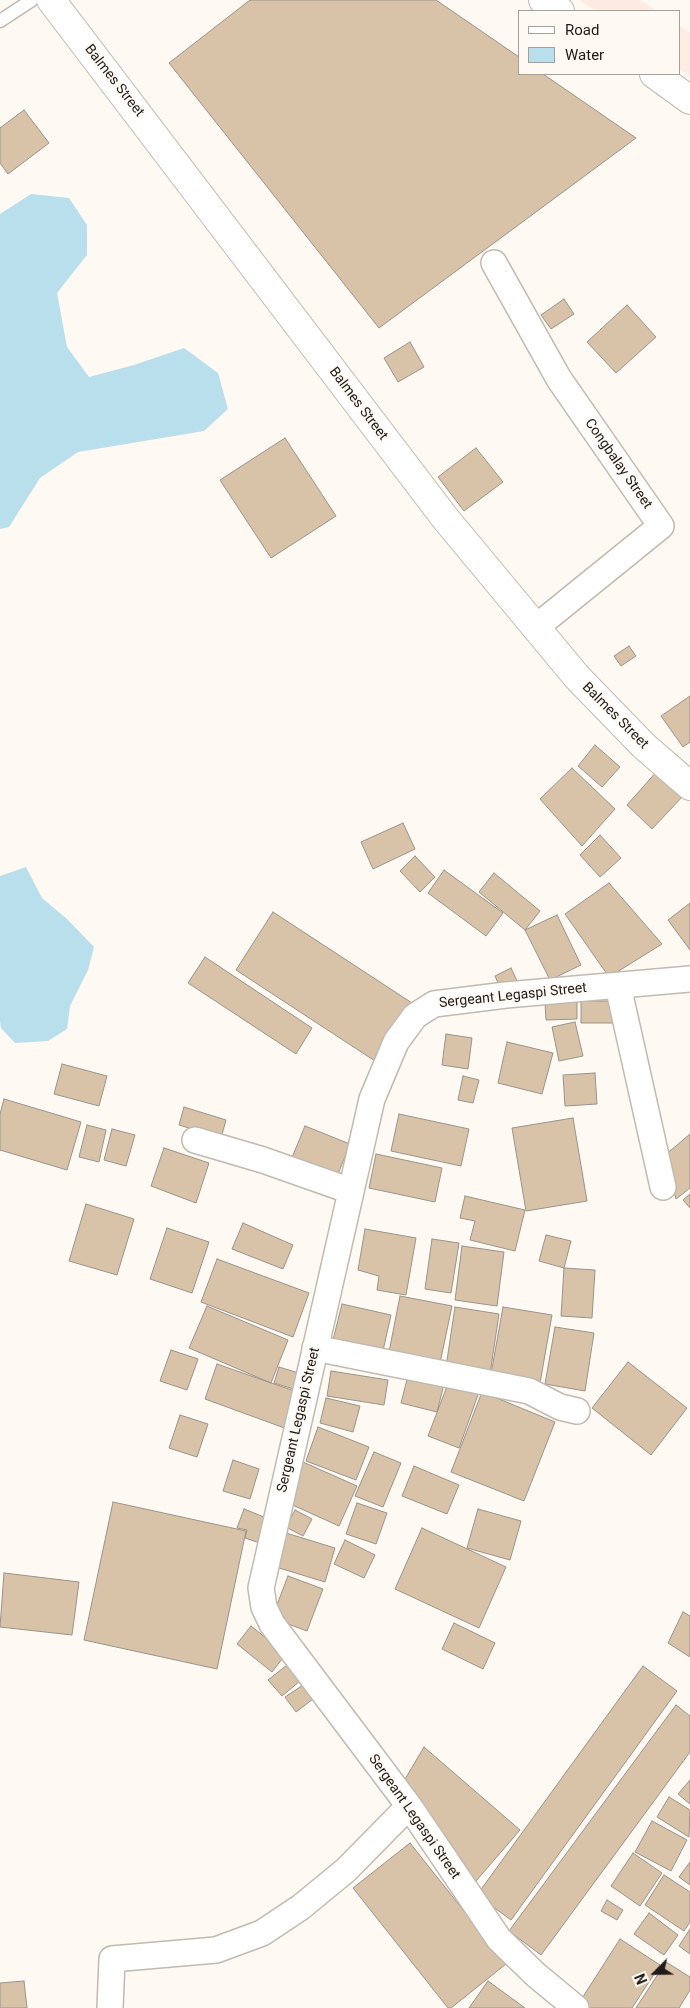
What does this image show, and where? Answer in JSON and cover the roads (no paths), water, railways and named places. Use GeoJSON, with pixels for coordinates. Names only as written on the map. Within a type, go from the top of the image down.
{"type":"FeatureCollection","features":[{"type":"Feature","properties":{"kind":"street","name":"Balmes Street"},"geometry":{"type":"LineString","coordinates":[[51,0],[445,518],[535,628],[611,714],[690,786]]}},
{"type":"Feature","properties":{"kind":"street"},"geometry":{"type":"LineString","coordinates":[[543,0],[558,10]]}},
{"type":"Feature","properties":{"kind":"street"},"geometry":{"type":"LineString","coordinates":[[655,75],[690,100]]}},
{"type":"Feature","properties":{"kind":"street","name":"Congbalay Street"},"geometry":{"type":"LineString","coordinates":[[494,263],[559,379],[661,526],[535,628]]}},
{"type":"Feature","properties":{"kind":"street","name":"Sergeant Legaspi Street"},"geometry":{"type":"LineString","coordinates":[[576,2008],[536,1975],[499,1939],[409,1806],[272,1624],[264,1607],[261,1588],[372,1099],[396,1042],[415,1016],[434,1004],[506,995],[690,979]]}},
{"type":"Feature","properties":{"kind":"street"},"geometry":{"type":"LineString","coordinates":[[618,986],[663,1187]]}},
{"type":"Feature","properties":{"kind":"street"},"geometry":{"type":"LineString","coordinates":[[195,1140],[263,1160],[351,1191]]}},
{"type":"Feature","properties":{"kind":"street"},"geometry":{"type":"LineString","coordinates":[[315,1348],[529,1391],[560,1407],[577,1411]]}},
{"type":"Feature","properties":{"kind":"street"},"geometry":{"type":"LineString","coordinates":[[110,2008],[112,1959],[216,1950],[262,1933],[301,1907],[346,1870],[409,1806]]}},
{"type":"Feature","properties":{"kind":"lane"},"geometry":{"type":"LineString","coordinates":[[0,21],[32,0]]}},
{"type":"Feature","properties":{"kind":"water"},"geometry":{"type":"Polygon","coordinates":[[[31,194],[69,198],[87,225],[87,255],[57,293],[67,347],[89,377],[134,365],[184,348],[218,373],[228,409],[204,431],[78,452],[40,478],[9,527],[0,529],[0,214],[31,194]]]}},
{"type":"Feature","properties":{"kind":"water"},"geometry":{"type":"Polygon","coordinates":[[[26,867],[42,898],[67,919],[94,947],[88,970],[70,1006],[67,1029],[48,1041],[15,1043],[1,1028],[0,1021],[0,876],[26,867]]]}}]}
